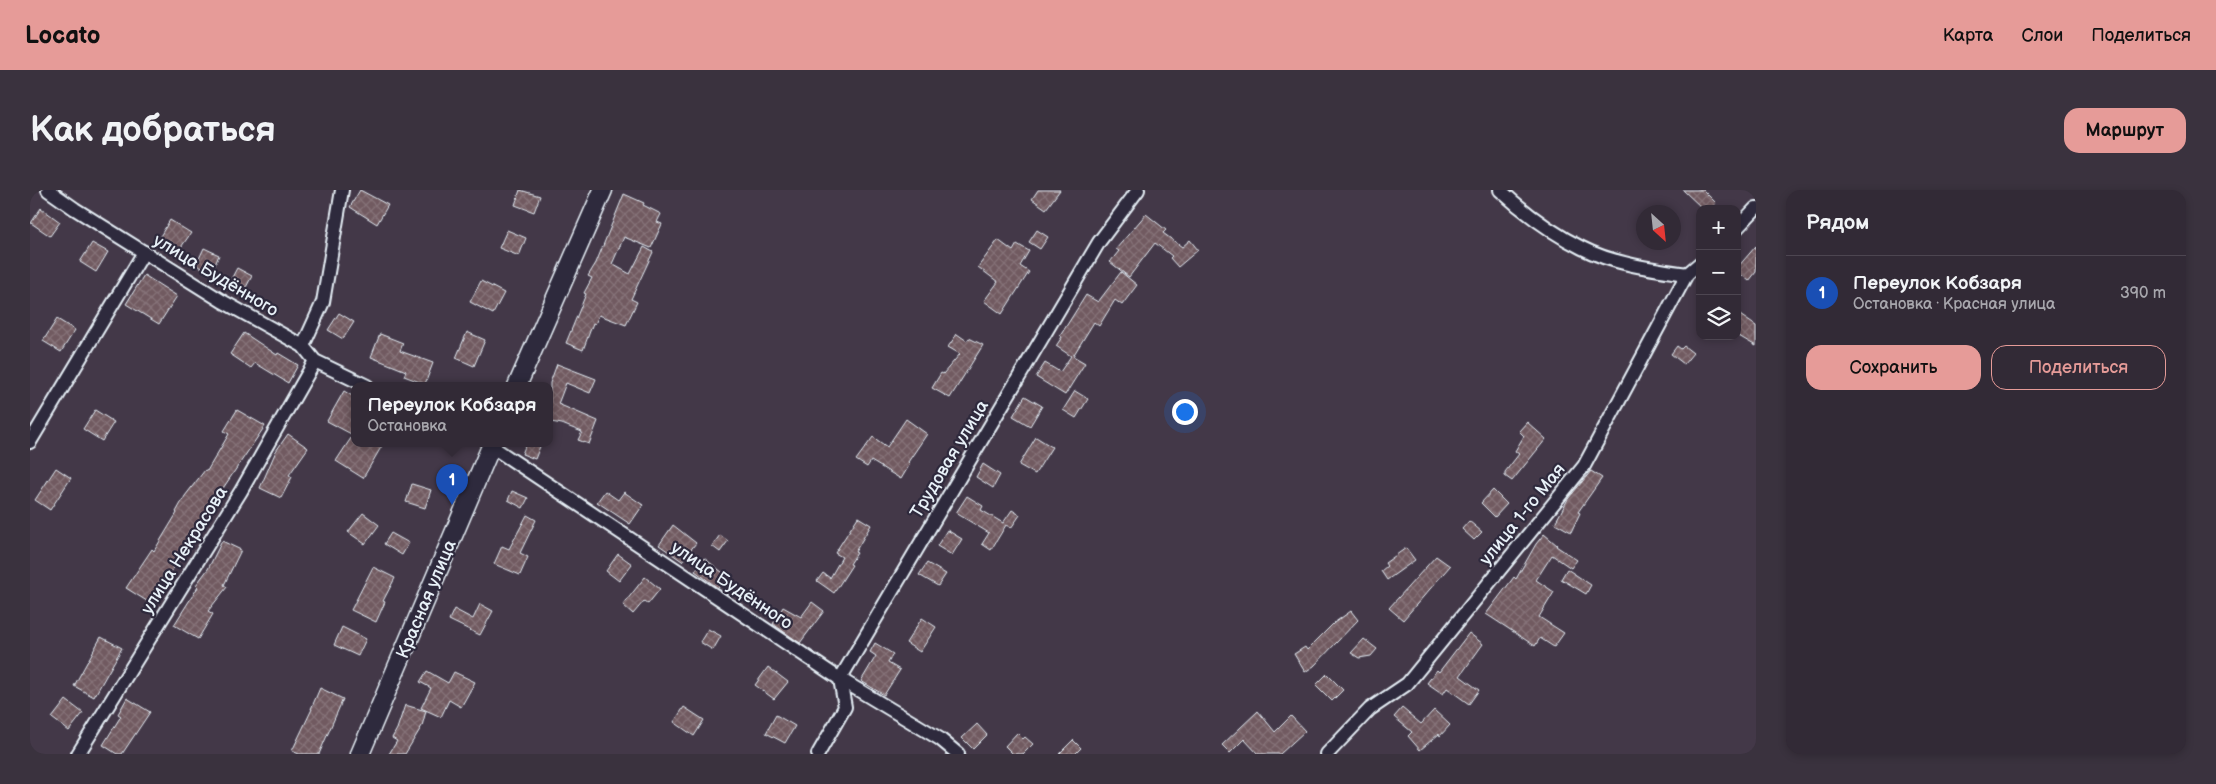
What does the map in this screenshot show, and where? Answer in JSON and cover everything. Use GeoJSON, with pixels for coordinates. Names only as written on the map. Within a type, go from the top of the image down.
{"type":"FeatureCollection","features":[{"type":"Feature","properties":{"kind":"main road"},"geometry":{"type":"LineString","coordinates":[[520,382],[603,190]]}},
{"type":"Feature","properties":{"kind":"main road","name":"Красная улица"},"geometry":{"type":"LineString","coordinates":[[360,754],[490,447]]}},
{"type":"Feature","properties":{"kind":"street","name":"улица Будённого"},"geometry":{"type":"LineString","coordinates":[[48,190],[222,301],[303,346],[315,362],[358,382]]}},
{"type":"Feature","properties":{"kind":"street"},"geometry":{"type":"LineString","coordinates":[[303,346],[323,302],[342,190]]}},
{"type":"Feature","properties":{"kind":"street","name":"Трудовая улица"},"geometry":{"type":"LineString","coordinates":[[840,679],[1099,242],[1138,190]]}},
{"type":"Feature","properties":{"kind":"street"},"geometry":{"type":"LineString","coordinates":[[1500,190],[1528,215],[1583,249],[1633,265],[1687,274]]}},
{"type":"Feature","properties":{"kind":"street"},"geometry":{"type":"LineString","coordinates":[[1741,224],[1756,208]]}},
{"type":"Feature","properties":{"kind":"street"},"geometry":{"type":"LineString","coordinates":[[30,442],[144,252]]}},
{"type":"Feature","properties":{"kind":"street","name":"улица 1-го Мая"},"geometry":{"type":"LineString","coordinates":[[1327,754],[1370,709],[1407,684],[1584,466],[1687,274],[1696,266]]}},
{"type":"Feature","properties":{"kind":"street","name":"улица Некрасова"},"geometry":{"type":"LineString","coordinates":[[78,754],[241,490],[315,362]]}},
{"type":"Feature","properties":{"kind":"street","name":"улица Будённого"},"geometry":{"type":"LineString","coordinates":[[495,447],[840,679],[940,739],[958,754]]}},
{"type":"Feature","properties":{"kind":"street"},"geometry":{"type":"LineString","coordinates":[[818,754],[846,707],[840,679]]}},
{"type":"Feature","properties":{"kind":"building"},"geometry":{"type":"Polygon","coordinates":[[[360,190],[388,205],[377,224],[350,207],[360,190]]]}},
{"type":"Feature","properties":{"kind":"building"},"geometry":{"type":"Polygon","coordinates":[[[520,190],[540,196],[534,212],[515,205],[520,190]]]}},
{"type":"Feature","properties":{"kind":"building"},"geometry":{"type":"Polygon","coordinates":[[[1038,190],[1060,190],[1046,209],[1032,199],[1038,190]]]}},
{"type":"Feature","properties":{"kind":"building"},"geometry":{"type":"Polygon","coordinates":[[[1683,190],[1703,190],[1716,203],[1714,205],[1699,205],[1683,190]]]}},
{"type":"Feature","properties":{"kind":"building"},"geometry":{"type":"Polygon","coordinates":[[[624,194],[644,203],[643,205],[661,214],[657,222],[662,224],[651,248],[624,237],[612,264],[630,274],[644,247],[653,252],[631,299],[637,302],[626,325],[599,315],[595,324],[593,323],[583,350],[566,343],[586,294],[584,293],[592,278],[588,276],[596,263],[624,194]]]}},
{"type":"Feature","properties":{"kind":"building"},"geometry":{"type":"Polygon","coordinates":[[[41,208],[60,222],[50,236],[31,223],[41,208]]]}},
{"type":"Feature","properties":{"kind":"building"},"geometry":{"type":"Polygon","coordinates":[[[1146,214],[1166,230],[1163,233],[1182,247],[1190,240],[1198,250],[1178,267],[1170,258],[1172,256],[1155,243],[1129,277],[1110,262],[1119,251],[1116,249],[1146,214]]]}},
{"type":"Feature","properties":{"kind":"building"},"geometry":{"type":"Polygon","coordinates":[[[170,220],[191,233],[179,250],[159,238],[170,220]]]}},
{"type":"Feature","properties":{"kind":"building"},"geometry":{"type":"Polygon","coordinates":[[[507,230],[526,238],[519,256],[499,248],[507,230]]]}},
{"type":"Feature","properties":{"kind":"building"},"geometry":{"type":"Polygon","coordinates":[[[1037,230],[1048,237],[1040,249],[1029,242],[1037,230]]]}},
{"type":"Feature","properties":{"kind":"building"},"geometry":{"type":"Polygon","coordinates":[[[998,240],[1013,251],[1017,244],[1029,251],[1020,266],[1029,272],[1002,314],[984,301],[998,282],[978,267],[998,240]]]}},
{"type":"Feature","properties":{"kind":"building"},"geometry":{"type":"Polygon","coordinates":[[[92,243],[108,252],[96,272],[80,262],[92,243]]]}},
{"type":"Feature","properties":{"kind":"building"},"geometry":{"type":"Polygon","coordinates":[[[1756,246],[1756,272],[1749,281],[1741,274],[1741,263],[1756,246]]]}},
{"type":"Feature","properties":{"kind":"building"},"geometry":{"type":"Polygon","coordinates":[[[204,248],[219,255],[212,272],[196,265],[204,248]]]}},
{"type":"Feature","properties":{"kind":"building"},"geometry":{"type":"Polygon","coordinates":[[[237,268],[252,276],[244,291],[229,283],[237,268]]]}},
{"type":"Feature","properties":{"kind":"building"},"geometry":{"type":"Polygon","coordinates":[[[1121,272],[1137,285],[1122,305],[1115,300],[1099,326],[1094,322],[1073,356],[1085,363],[1065,395],[1036,377],[1045,363],[1060,372],[1071,356],[1056,346],[1062,337],[1060,336],[1086,295],[1098,302],[1121,272]]]}},
{"type":"Feature","properties":{"kind":"building"},"geometry":{"type":"Polygon","coordinates":[[[144,275],[177,296],[159,324],[126,304],[144,275]]]}},
{"type":"Feature","properties":{"kind":"building"},"geometry":{"type":"Polygon","coordinates":[[[481,281],[504,293],[493,314],[470,302],[481,281]]]}},
{"type":"Feature","properties":{"kind":"building"},"geometry":{"type":"Polygon","coordinates":[[[339,313],[354,322],[343,339],[328,330],[339,313]]]}},
{"type":"Feature","properties":{"kind":"building"},"geometry":{"type":"Polygon","coordinates":[[[1741,316],[1756,326],[1756,346],[1741,337],[1741,316]]]}},
{"type":"Feature","properties":{"kind":"building"},"geometry":{"type":"Polygon","coordinates":[[[57,319],[75,330],[61,352],[43,341],[57,319]]]}},
{"type":"Feature","properties":{"kind":"building"},"geometry":{"type":"Polygon","coordinates":[[[467,332],[485,340],[474,366],[456,358],[467,332]]]}},
{"type":"Feature","properties":{"kind":"building"},"geometry":{"type":"Polygon","coordinates":[[[244,333],[277,355],[278,353],[298,365],[288,383],[255,363],[251,368],[230,354],[244,333]]]}},
{"type":"Feature","properties":{"kind":"building"},"geometry":{"type":"Polygon","coordinates":[[[380,334],[403,343],[400,351],[433,363],[426,382],[420,382],[404,376],[406,371],[371,357],[380,334]]]}},
{"type":"Feature","properties":{"kind":"building"},"geometry":{"type":"Polygon","coordinates":[[[957,334],[967,341],[969,338],[983,345],[950,398],[932,388],[941,373],[943,374],[960,354],[948,347],[957,334]]]}},
{"type":"Feature","properties":{"kind":"building"},"geometry":{"type":"Polygon","coordinates":[[[1677,346],[1681,349],[1684,346],[1693,353],[1684,364],[1671,354],[1677,346]]]}},
{"type":"Feature","properties":{"kind":"building"},"geometry":{"type":"Polygon","coordinates":[[[557,364],[596,379],[590,393],[566,383],[558,404],[598,421],[589,444],[578,440],[582,432],[553,422],[553,382],[550,382],[557,364]]]}},
{"type":"Feature","properties":{"kind":"building"},"geometry":{"type":"Polygon","coordinates":[[[344,391],[351,395],[351,434],[327,421],[344,391]]]}},
{"type":"Feature","properties":{"kind":"building"},"geometry":{"type":"Polygon","coordinates":[[[1075,391],[1088,399],[1076,418],[1063,410],[1075,391]]]}},
{"type":"Feature","properties":{"kind":"building"},"geometry":{"type":"Polygon","coordinates":[[[1025,396],[1042,406],[1030,426],[1013,416],[1025,396]]]}},
{"type":"Feature","properties":{"kind":"building"},"geometry":{"type":"Polygon","coordinates":[[[95,410],[114,422],[102,441],[83,429],[95,410]]]}},
{"type":"Feature","properties":{"kind":"building"},"geometry":{"type":"Polygon","coordinates":[[[237,410],[265,426],[211,506],[183,554],[150,603],[126,588],[152,549],[154,551],[185,496],[205,470],[207,471],[229,434],[224,431],[237,410]]]}},
{"type":"Feature","properties":{"kind":"building"},"geometry":{"type":"Polygon","coordinates":[[[906,419],[927,434],[908,462],[910,464],[901,479],[871,461],[867,467],[856,460],[873,437],[887,447],[906,419]]]}},
{"type":"Feature","properties":{"kind":"building"},"geometry":{"type":"Polygon","coordinates":[[[1527,422],[1546,439],[1512,481],[1505,476],[1505,472],[1519,454],[1515,451],[1524,436],[1519,431],[1527,422]]]}},
{"type":"Feature","properties":{"kind":"building"},"geometry":{"type":"Polygon","coordinates":[[[288,434],[308,448],[289,475],[292,477],[281,498],[260,488],[276,451],[288,434]]]}},
{"type":"Feature","properties":{"kind":"building"},"geometry":{"type":"Polygon","coordinates":[[[1036,437],[1052,447],[1035,474],[1019,465],[1036,437]]]}},
{"type":"Feature","properties":{"kind":"building"},"geometry":{"type":"Polygon","coordinates":[[[351,438],[351,447],[381,447],[363,478],[336,461],[351,438]]]}},
{"type":"Feature","properties":{"kind":"building"},"geometry":{"type":"Polygon","coordinates":[[[525,447],[540,447],[535,459],[522,454],[525,447]]]}},
{"type":"Feature","properties":{"kind":"building"},"geometry":{"type":"Polygon","coordinates":[[[983,464],[1000,475],[993,488],[976,477],[983,464]]]}},
{"type":"Feature","properties":{"kind":"building"},"geometry":{"type":"Polygon","coordinates":[[[56,468],[71,478],[50,510],[35,500],[56,468]]]}},
{"type":"Feature","properties":{"kind":"building"},"geometry":{"type":"Polygon","coordinates":[[[1591,471],[1602,478],[1578,512],[1580,513],[1571,532],[1555,523],[1568,499],[1591,471]]]}},
{"type":"Feature","properties":{"kind":"building"},"geometry":{"type":"Polygon","coordinates":[[[412,484],[431,490],[425,508],[406,502],[412,484]]]}},
{"type":"Feature","properties":{"kind":"building"},"geometry":{"type":"Polygon","coordinates":[[[1493,490],[1507,504],[1495,517],[1481,503],[1493,490]]]}},
{"type":"Feature","properties":{"kind":"building"},"geometry":{"type":"Polygon","coordinates":[[[512,491],[528,498],[523,508],[508,500],[512,491]]]}},
{"type":"Feature","properties":{"kind":"building"},"geometry":{"type":"Polygon","coordinates":[[[605,491],[618,500],[624,492],[643,505],[630,524],[597,502],[605,491]]]}},
{"type":"Feature","properties":{"kind":"building"},"geometry":{"type":"Polygon","coordinates":[[[967,496],[983,506],[981,510],[1003,523],[1012,510],[1020,515],[1011,528],[1006,525],[991,550],[982,544],[989,533],[956,513],[967,496]]]}},
{"type":"Feature","properties":{"kind":"building"},"geometry":{"type":"Polygon","coordinates":[[[363,513],[379,525],[365,544],[348,532],[363,513]]]}},
{"type":"Feature","properties":{"kind":"building"},"geometry":{"type":"Polygon","coordinates":[[[527,515],[536,520],[520,553],[528,557],[520,575],[494,564],[502,546],[509,549],[527,515]]]}},
{"type":"Feature","properties":{"kind":"building"},"geometry":{"type":"Polygon","coordinates":[[[858,517],[871,525],[855,552],[857,553],[850,564],[852,565],[834,593],[817,581],[823,573],[830,578],[842,557],[835,553],[858,517]]]}},
{"type":"Feature","properties":{"kind":"building"},"geometry":{"type":"Polygon","coordinates":[[[1469,521],[1482,532],[1474,540],[1462,529],[1469,521]]]}},
{"type":"Feature","properties":{"kind":"building"},"geometry":{"type":"Polygon","coordinates":[[[673,525],[696,543],[682,561],[659,545],[673,525]]]}},
{"type":"Feature","properties":{"kind":"building"},"geometry":{"type":"Polygon","coordinates":[[[947,530],[962,539],[952,555],[937,546],[947,530]]]}},
{"type":"Feature","properties":{"kind":"building"},"geometry":{"type":"Polygon","coordinates":[[[391,533],[409,543],[402,555],[384,544],[391,533]]]}},
{"type":"Feature","properties":{"kind":"building"},"geometry":{"type":"Polygon","coordinates":[[[1544,534],[1556,546],[1577,560],[1571,568],[1552,555],[1536,580],[1554,592],[1539,617],[1564,633],[1554,647],[1540,638],[1535,646],[1486,614],[1514,577],[1516,579],[1536,544],[1544,534]]]}},
{"type":"Feature","properties":{"kind":"building"},"geometry":{"type":"Polygon","coordinates":[[[720,535],[728,541],[720,552],[712,546],[720,535]]]}},
{"type":"Feature","properties":{"kind":"building"},"geometry":{"type":"Polygon","coordinates":[[[222,541],[241,550],[224,585],[227,587],[208,611],[213,614],[198,639],[174,625],[198,587],[196,585],[208,569],[222,541]]]}},
{"type":"Feature","properties":{"kind":"building"},"geometry":{"type":"Polygon","coordinates":[[[1406,548],[1415,560],[1387,580],[1381,571],[1387,566],[1385,563],[1406,548]]]}},
{"type":"Feature","properties":{"kind":"building"},"geometry":{"type":"Polygon","coordinates":[[[618,554],[632,564],[619,581],[606,571],[618,554]]]}},
{"type":"Feature","properties":{"kind":"building"},"geometry":{"type":"Polygon","coordinates":[[[1436,556],[1450,566],[1403,620],[1389,608],[1436,556]]]}},
{"type":"Feature","properties":{"kind":"building"},"geometry":{"type":"Polygon","coordinates":[[[704,558],[727,576],[718,588],[695,571],[704,558]]]}},
{"type":"Feature","properties":{"kind":"building"},"geometry":{"type":"Polygon","coordinates":[[[927,563],[946,574],[938,586],[919,575],[927,563]]]}},
{"type":"Feature","properties":{"kind":"building"},"geometry":{"type":"Polygon","coordinates":[[[373,567],[395,578],[383,601],[385,602],[376,622],[351,610],[373,567]]]}},
{"type":"Feature","properties":{"kind":"building"},"geometry":{"type":"Polygon","coordinates":[[[1567,569],[1591,585],[1586,594],[1561,579],[1567,569]]]}},
{"type":"Feature","properties":{"kind":"building"},"geometry":{"type":"Polygon","coordinates":[[[645,577],[660,589],[648,604],[644,601],[633,614],[623,605],[645,577]]]}},
{"type":"Feature","properties":{"kind":"building"},"geometry":{"type":"Polygon","coordinates":[[[812,602],[824,611],[800,643],[773,624],[783,607],[801,617],[812,602]]]}},
{"type":"Feature","properties":{"kind":"building"},"geometry":{"type":"Polygon","coordinates":[[[480,604],[493,611],[480,635],[449,620],[454,609],[473,619],[480,604]]]}},
{"type":"Feature","properties":{"kind":"building"},"geometry":{"type":"Polygon","coordinates":[[[1351,611],[1358,620],[1314,666],[1305,672],[1294,654],[1305,647],[1307,650],[1334,623],[1351,611]]]}},
{"type":"Feature","properties":{"kind":"building"},"geometry":{"type":"Polygon","coordinates":[[[922,618],[936,627],[920,652],[906,643],[922,618]]]}},
{"type":"Feature","properties":{"kind":"building"},"geometry":{"type":"Polygon","coordinates":[[[342,627],[366,639],[358,656],[334,645],[342,627]]]}},
{"type":"Feature","properties":{"kind":"building"},"geometry":{"type":"Polygon","coordinates":[[[708,629],[721,636],[713,650],[700,642],[708,629]]]}},
{"type":"Feature","properties":{"kind":"building"},"geometry":{"type":"Polygon","coordinates":[[[1469,633],[1483,644],[1460,676],[1479,690],[1469,704],[1447,688],[1443,694],[1427,683],[1437,670],[1439,672],[1469,633]]]}},
{"type":"Feature","properties":{"kind":"building"},"geometry":{"type":"Polygon","coordinates":[[[101,637],[122,648],[94,697],[74,686],[101,637]]]}},
{"type":"Feature","properties":{"kind":"building"},"geometry":{"type":"Polygon","coordinates":[[[1364,639],[1377,649],[1371,656],[1359,658],[1351,653],[1364,639]]]}},
{"type":"Feature","properties":{"kind":"building"},"geometry":{"type":"Polygon","coordinates":[[[875,643],[893,654],[888,663],[900,670],[884,695],[861,681],[876,656],[870,652],[875,643]]]}},
{"type":"Feature","properties":{"kind":"building"},"geometry":{"type":"Polygon","coordinates":[[[768,667],[788,682],[774,699],[755,685],[768,667]]]}},
{"type":"Feature","properties":{"kind":"building"},"geometry":{"type":"Polygon","coordinates":[[[427,671],[448,683],[454,672],[475,682],[461,707],[449,700],[441,717],[421,708],[431,688],[420,682],[427,671]]]}},
{"type":"Feature","properties":{"kind":"building"},"geometry":{"type":"Polygon","coordinates":[[[1327,674],[1343,690],[1332,701],[1316,685],[1327,674]]]}},
{"type":"Feature","properties":{"kind":"building"},"geometry":{"type":"Polygon","coordinates":[[[320,688],[343,699],[319,754],[299,754],[292,751],[320,688]]]}},
{"type":"Feature","properties":{"kind":"building"},"geometry":{"type":"Polygon","coordinates":[[[127,698],[150,712],[122,754],[117,754],[103,745],[121,716],[118,714],[127,698]]]}},
{"type":"Feature","properties":{"kind":"building"},"geometry":{"type":"Polygon","coordinates":[[[66,700],[83,713],[69,731],[52,718],[66,700]]]}},
{"type":"Feature","properties":{"kind":"building"},"geometry":{"type":"Polygon","coordinates":[[[405,705],[426,711],[422,726],[405,754],[389,754],[397,741],[392,738],[405,705]]]}},
{"type":"Feature","properties":{"kind":"building"},"geometry":{"type":"Polygon","coordinates":[[[684,707],[704,720],[694,736],[674,722],[684,707]]]}},
{"type":"Feature","properties":{"kind":"building"},"geometry":{"type":"Polygon","coordinates":[[[1402,708],[1421,724],[1434,710],[1450,725],[1440,736],[1439,734],[1420,750],[1408,736],[1412,732],[1394,717],[1402,708]]]}},
{"type":"Feature","properties":{"kind":"building"},"geometry":{"type":"Polygon","coordinates":[[[1258,711],[1275,732],[1291,716],[1305,731],[1280,754],[1258,754],[1244,739],[1230,753],[1222,745],[1258,711]]]}},
{"type":"Feature","properties":{"kind":"building"},"geometry":{"type":"Polygon","coordinates":[[[776,715],[795,726],[785,743],[766,733],[776,715]]]}},
{"type":"Feature","properties":{"kind":"building"},"geometry":{"type":"Polygon","coordinates":[[[977,724],[987,735],[973,749],[962,738],[977,724]]]}},
{"type":"Feature","properties":{"kind":"building"},"geometry":{"type":"Polygon","coordinates":[[[1017,733],[1023,739],[1025,737],[1033,744],[1023,754],[1013,754],[1005,746],[1017,733]]]}},
{"type":"Feature","properties":{"kind":"building"},"geometry":{"type":"Polygon","coordinates":[[[1073,740],[1081,748],[1075,754],[1059,754],[1073,740]]]}},
{"type":"Feature","properties":{"kind":"place","name":"Переулок Кобзаря"},"geometry":{"type":"Point","coordinates":[452,505]}}]}
